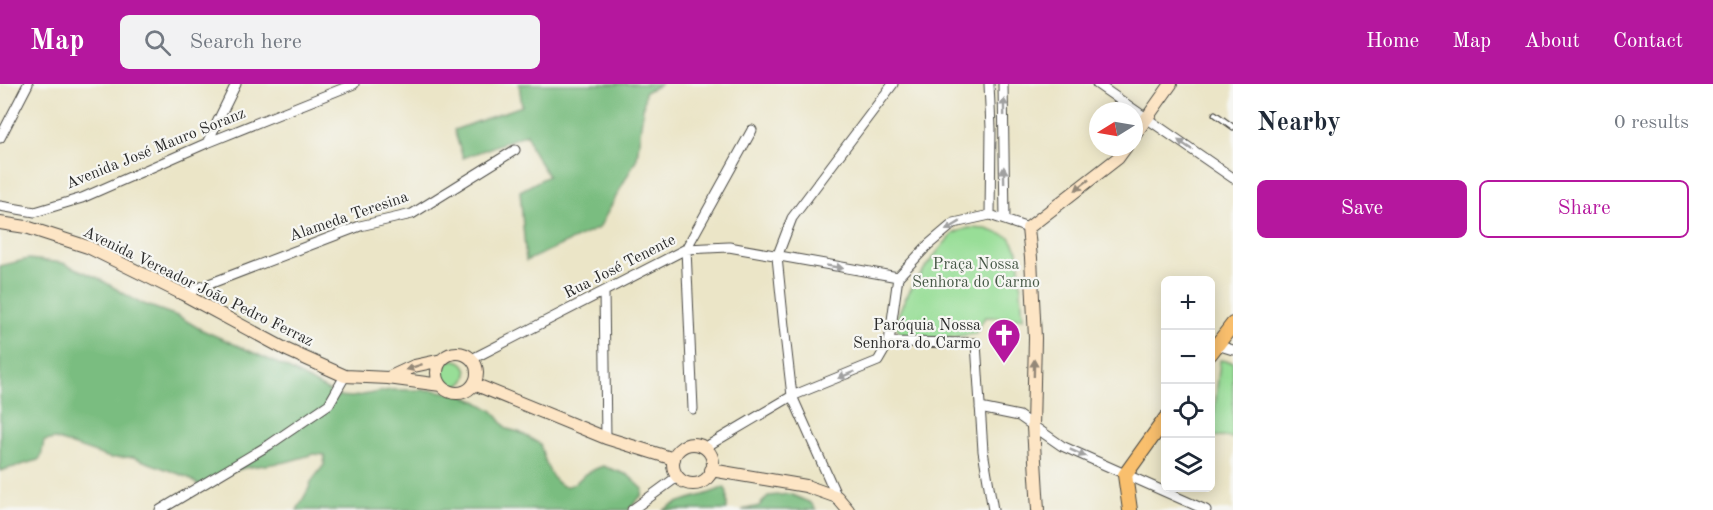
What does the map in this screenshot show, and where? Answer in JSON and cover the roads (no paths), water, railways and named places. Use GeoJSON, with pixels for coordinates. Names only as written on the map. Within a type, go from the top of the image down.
{"type":"FeatureCollection","features":[{"type":"Feature","properties":{"kind":"main road"},"geometry":{"type":"LineString","coordinates":[[1143,124],[1171,84]]}},
{"type":"Feature","properties":{"kind":"main road"},"geometry":{"type":"LineString","coordinates":[[1038,510],[1033,427],[1035,338],[1028,228],[1119,156]]}},
{"type":"Feature","properties":{"kind":"main road","name":"Avenida Vereador João Pedro Ferraz"},"geometry":{"type":"LineString","coordinates":[[0,223],[26,227],[88,247],[183,294],[286,350],[345,376],[388,378],[441,385]]}},
{"type":"Feature","properties":{"kind":"main road"},"geometry":{"type":"LineString","coordinates":[[1215,349],[1233,324]]}},
{"type":"Feature","properties":{"kind":"main road"},"geometry":{"type":"LineString","coordinates":[[460,353],[472,359],[477,371],[474,384],[470,388],[458,393],[441,385],[437,372],[442,360],[447,356],[460,353]]}},
{"type":"Feature","properties":{"kind":"main road","name":"Avenida Vereador João Pedro Ferraz"},"geometry":{"type":"LineString","coordinates":[[388,378],[414,366],[442,360]]}},
{"type":"Feature","properties":{"kind":"main road"},"geometry":{"type":"LineString","coordinates":[[474,384],[606,438],[674,459]]}},
{"type":"Feature","properties":{"kind":"main road"},"geometry":{"type":"LineString","coordinates":[[1130,510],[1125,475],[1161,425]]}},
{"type":"Feature","properties":{"kind":"main road"},"geometry":{"type":"LineString","coordinates":[[686,445],[699,445],[704,448],[712,458],[708,477],[702,482],[689,484],[677,477],[674,471],[676,453],[686,445]]}},
{"type":"Feature","properties":{"kind":"main road"},"geometry":{"type":"LineString","coordinates":[[711,470],[806,486],[837,497],[848,510]]}},
{"type":"Feature","properties":{"kind":"street"},"geometry":{"type":"LineString","coordinates":[[0,138],[27,84]]}},
{"type":"Feature","properties":{"kind":"street"},"geometry":{"type":"LineString","coordinates":[[207,143],[236,84]]}},
{"type":"Feature","properties":{"kind":"street","name":"Avenida José Mauro Soranz"},"geometry":{"type":"LineString","coordinates":[[0,206],[35,212],[82,198],[207,143],[354,84]]}},
{"type":"Feature","properties":{"kind":"street"},"geometry":{"type":"LineString","coordinates":[[837,497],[792,396],[777,256],[792,218],[893,84]]}},
{"type":"Feature","properties":{"kind":"street"},"geometry":{"type":"LineString","coordinates":[[989,84],[990,215]]}},
{"type":"Feature","properties":{"kind":"street"},"geometry":{"type":"LineString","coordinates":[[1003,84],[1005,220]]}},
{"type":"Feature","properties":{"kind":"street"},"geometry":{"type":"LineString","coordinates":[[1097,84],[1232,175]]}},
{"type":"Feature","properties":{"kind":"street"},"geometry":{"type":"LineString","coordinates":[[991,128],[1004,129]]}},
{"type":"Feature","properties":{"kind":"street"},"geometry":{"type":"LineString","coordinates":[[693,409],[686,249],[752,130]]}},
{"type":"Feature","properties":{"kind":"street","name":"Alameda Teresina"},"geometry":{"type":"LineString","coordinates":[[183,294],[360,226],[412,214],[515,150]]}},
{"type":"Feature","properties":{"kind":"street"},"geometry":{"type":"LineString","coordinates":[[704,448],[792,396],[878,361],[889,342],[898,277],[928,245],[954,223],[990,215],[1028,228]]}},
{"type":"Feature","properties":{"kind":"street","name":"Rua José Tenente"},"geometry":{"type":"LineString","coordinates":[[472,359],[686,249],[729,247],[898,277]]}},
{"type":"Feature","properties":{"kind":"street"},"geometry":{"type":"LineString","coordinates":[[604,292],[606,438]]}},
{"type":"Feature","properties":{"kind":"street"},"geometry":{"type":"LineString","coordinates":[[889,342],[976,343],[983,451],[993,510]]}},
{"type":"Feature","properties":{"kind":"street"},"geometry":{"type":"LineString","coordinates":[[1215,350],[1233,350]]}},
{"type":"Feature","properties":{"kind":"street"},"geometry":{"type":"LineString","coordinates":[[160,510],[270,445],[329,404],[345,376]]}},
{"type":"Feature","properties":{"kind":"street"},"geometry":{"type":"LineString","coordinates":[[980,408],[1020,416],[1062,446],[1206,510]]}},
{"type":"Feature","properties":{"kind":"street"},"geometry":{"type":"LineString","coordinates":[[633,510],[677,477]]}},
{"type":"Feature","properties":{"kind":"lane"},"geometry":{"type":"LineString","coordinates":[[1215,114],[1233,127]]}},
{"type":"Feature","properties":{"kind":"place","name":"Paróquia Nossa Senhora do Carmo"},"geometry":{"type":"Point","coordinates":[1004,364]}},
{"type":"Feature","properties":{"kind":"park label","name":"Praça Nossa Senhora do Carmo"},"geometry":{"type":"Point","coordinates":[976,274]}}]}
